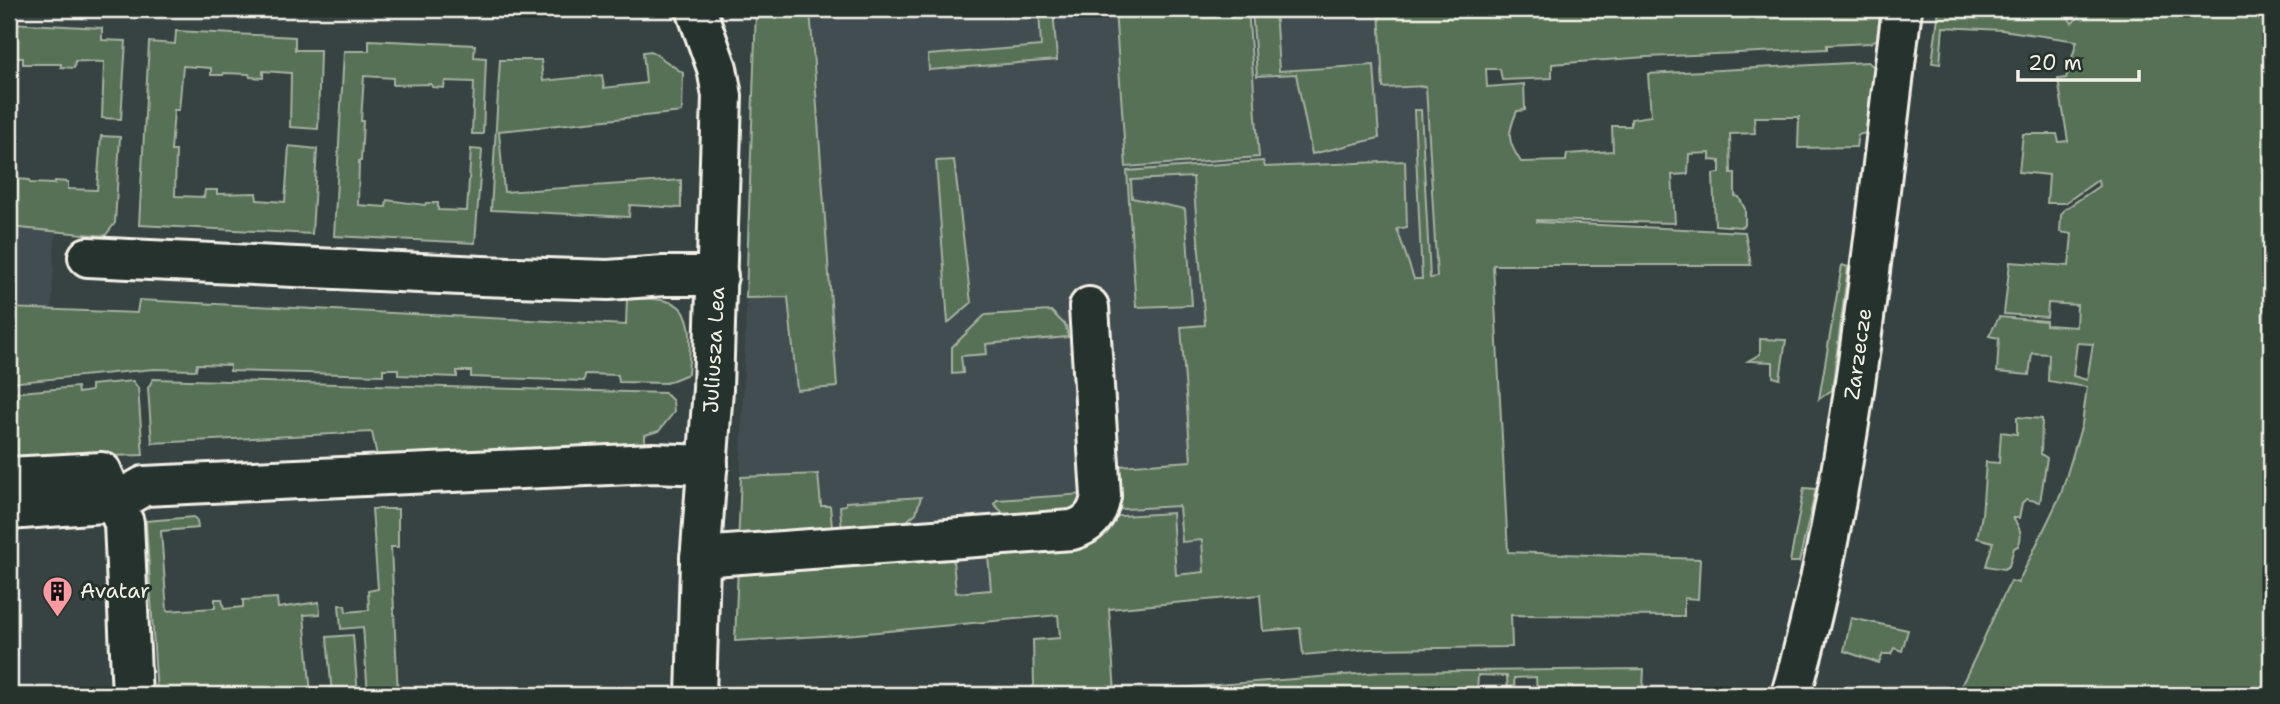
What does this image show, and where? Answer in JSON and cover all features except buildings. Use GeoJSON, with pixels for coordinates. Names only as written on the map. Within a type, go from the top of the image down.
{"type":"FeatureCollection","features":[{"type":"Feature","properties":{"kind":"street","name":"Juliusza Lea"},"geometry":{"type":"LineString","coordinates":[[696,9],[717,68],[722,96],[718,276],[708,465],[700,557],[696,695]]}},
{"type":"Feature","properties":{"kind":"street","name":"Zarzecze"},"geometry":{"type":"LineString","coordinates":[[1791,695],[1822,574],[1841,471],[1902,9]]}},
{"type":"Feature","properties":{"kind":"street"},"geometry":{"type":"LineString","coordinates":[[88,257],[608,280],[718,276]]}},
{"type":"Feature","properties":{"kind":"street"},"geometry":{"type":"LineString","coordinates":[[700,557],[1072,530],[1085,526],[1097,511],[1101,496],[1088,307]]}},
{"type":"Feature","properties":{"kind":"street"},"geometry":{"type":"LineString","coordinates":[[9,510],[116,502],[149,486],[653,463],[708,465]]}},
{"type":"Feature","properties":{"kind":"street"},"geometry":{"type":"LineString","coordinates":[[9,477],[102,472],[124,523],[132,695]]}},
{"type":"Feature","properties":{"kind":"shaded area"},"geometry":{"type":"Polygon","coordinates":[[[756,9],[1479,9],[1508,570],[856,634],[735,641],[756,9]]]}},
{"type":"Feature","properties":{"kind":"shaded area"},"geometry":{"type":"Polygon","coordinates":[[[9,227],[55,232],[52,309],[9,307],[9,227]]]}},
{"type":"Feature","properties":{"kind":"green space"},"geometry":{"type":"Polygon","coordinates":[[[756,9],[810,9],[837,387],[797,390],[788,297],[746,298],[756,9]]]}},
{"type":"Feature","properties":{"kind":"green space"},"geometry":{"type":"Polygon","coordinates":[[[1039,9],[1053,9],[1057,60],[929,70],[928,55],[1041,46],[1039,9]]]}},
{"type":"Feature","properties":{"kind":"green space"},"geometry":{"type":"Polygon","coordinates":[[[1115,9],[1248,9],[1259,157],[1126,167],[1115,9]]]}},
{"type":"Feature","properties":{"kind":"green space"},"geometry":{"type":"Polygon","coordinates":[[[1252,9],[1275,9],[1279,71],[1374,65],[1379,138],[1312,154],[1296,74],[1257,76],[1252,9]]]}},
{"type":"Feature","properties":{"kind":"green space"},"geometry":{"type":"Polygon","coordinates":[[[1379,9],[1881,9],[1877,39],[1870,43],[1827,45],[1827,49],[1552,64],[1552,78],[1502,80],[1500,69],[1486,69],[1487,87],[1524,84],[1525,110],[1517,111],[1510,132],[1511,143],[1521,162],[1566,161],[1567,154],[1613,151],[1612,126],[1631,126],[1631,119],[1651,116],[1648,74],[1868,62],[1874,67],[1866,133],[1858,135],[1856,147],[1798,148],[1799,117],[1754,117],[1755,133],[1730,134],[1731,173],[1735,173],[1735,196],[1739,197],[1745,209],[1745,225],[1741,227],[1715,225],[1713,174],[1720,173],[1720,161],[1710,160],[1710,153],[1689,154],[1688,174],[1672,175],[1675,223],[1537,220],[1745,232],[1751,265],[1493,265],[1508,552],[1700,559],[1698,599],[1684,598],[1684,616],[1511,615],[1512,647],[1369,649],[1303,655],[1300,628],[1263,631],[1260,595],[1109,609],[1115,693],[1382,672],[1644,669],[1643,690],[1631,690],[1630,695],[1537,695],[1536,677],[1514,678],[1515,695],[1502,695],[1508,694],[1507,676],[1478,675],[1477,694],[1499,695],[1025,695],[1034,685],[1033,640],[1060,638],[1058,615],[856,634],[735,641],[738,565],[972,545],[973,557],[953,560],[956,593],[991,590],[988,555],[1004,552],[1104,517],[1172,513],[1176,575],[1204,572],[1202,540],[1182,542],[1179,506],[1107,510],[1107,308],[1120,466],[1191,461],[1181,327],[1205,325],[1193,177],[1131,180],[1132,198],[1185,209],[1192,305],[1136,307],[1127,171],[1263,161],[1265,167],[1405,161],[1407,227],[1397,229],[1414,279],[1422,279],[1414,110],[1421,110],[1430,278],[1437,277],[1426,86],[1383,88],[1379,9]]]}},
{"type":"Feature","properties":{"kind":"green space"},"geometry":{"type":"Polygon","coordinates":[[[1939,9],[2062,9],[2072,23],[2088,9],[2271,9],[2271,695],[1956,695],[2011,581],[2018,583],[2061,494],[2082,424],[2087,387],[2048,381],[2049,354],[2032,353],[2029,375],[1997,372],[1999,338],[1989,336],[1999,317],[2076,327],[2077,305],[2048,303],[2047,317],[2004,314],[2010,262],[2069,266],[2072,234],[2060,232],[2061,215],[2064,210],[2099,186],[2098,180],[2065,203],[2047,203],[2049,175],[2019,172],[2023,134],[2057,134],[2059,142],[2068,141],[2058,79],[2066,78],[2077,41],[2002,30],[1943,27],[1940,64],[1932,63],[1939,9]],[[2077,343],[2073,376],[2087,380],[2093,344],[2077,343]]]}},
{"type":"Feature","properties":{"kind":"green space"},"geometry":{"type":"Polygon","coordinates":[[[9,23],[102,28],[102,40],[126,41],[121,119],[102,118],[104,62],[75,61],[74,68],[61,67],[61,64],[23,64],[23,58],[9,57],[9,23]]]}},
{"type":"Feature","properties":{"kind":"green space"},"geometry":{"type":"Polygon","coordinates":[[[176,31],[295,37],[295,50],[320,50],[318,129],[290,127],[291,73],[263,71],[263,78],[250,77],[249,74],[211,75],[211,68],[183,66],[179,110],[174,110],[171,151],[176,151],[175,196],[204,197],[205,190],[217,190],[217,194],[256,193],[257,200],[285,202],[289,146],[317,149],[312,234],[139,225],[149,42],[175,44],[176,31]]]}},
{"type":"Feature","properties":{"kind":"green space"},"geometry":{"type":"Polygon","coordinates":[[[369,40],[475,45],[474,57],[486,58],[483,134],[472,134],[474,82],[445,81],[444,88],[432,87],[431,84],[393,85],[393,78],[364,76],[361,121],[358,205],[386,207],[387,200],[425,205],[438,203],[438,210],[467,211],[471,149],[482,150],[475,243],[334,236],[344,51],[369,51],[369,40]]]}},
{"type":"Feature","properties":{"kind":"green space"},"geometry":{"type":"Polygon","coordinates":[[[651,51],[683,73],[682,112],[499,131],[504,192],[681,180],[681,208],[630,205],[629,217],[491,210],[500,60],[541,60],[543,81],[602,75],[604,88],[646,83],[643,52],[651,51]]]}},
{"type":"Feature","properties":{"kind":"green space"},"geometry":{"type":"Polygon","coordinates":[[[101,136],[120,137],[115,223],[105,236],[9,227],[9,186],[16,186],[17,179],[29,180],[30,183],[68,182],[68,189],[97,190],[101,136]]]}},
{"type":"Feature","properties":{"kind":"green space"},"geometry":{"type":"Polygon","coordinates":[[[954,160],[971,303],[948,323],[936,161],[954,160]]]}},
{"type":"Feature","properties":{"kind":"green space"},"geometry":{"type":"Polygon","coordinates":[[[1842,265],[1848,267],[1832,390],[1819,399],[1842,265]]]}},
{"type":"Feature","properties":{"kind":"green space"},"geometry":{"type":"Polygon","coordinates":[[[627,298],[666,301],[684,312],[690,331],[688,374],[666,383],[619,382],[618,375],[585,374],[584,381],[471,377],[471,371],[457,371],[457,377],[398,375],[398,369],[383,369],[383,375],[230,371],[230,365],[197,364],[196,370],[154,369],[9,383],[9,308],[137,313],[139,300],[626,325],[627,298]]]}},
{"type":"Feature","properties":{"kind":"green space"},"geometry":{"type":"Polygon","coordinates":[[[1051,311],[1066,326],[1068,337],[986,344],[987,354],[961,356],[963,373],[952,374],[952,347],[985,315],[1051,311]]]}},
{"type":"Feature","properties":{"kind":"green space"},"geometry":{"type":"Polygon","coordinates":[[[1760,339],[1786,340],[1780,379],[1773,377],[1773,362],[1748,361],[1760,354],[1760,339]]]}},
{"type":"Feature","properties":{"kind":"green space"},"geometry":{"type":"Polygon","coordinates":[[[153,379],[665,393],[673,401],[674,412],[659,431],[645,435],[645,449],[378,461],[372,432],[152,443],[148,388],[153,379]]]}},
{"type":"Feature","properties":{"kind":"green space"},"geometry":{"type":"Polygon","coordinates":[[[133,381],[138,388],[143,455],[9,459],[9,393],[77,387],[78,393],[91,391],[91,385],[133,381]]]}},
{"type":"Feature","properties":{"kind":"green space"},"geometry":{"type":"Polygon","coordinates":[[[2017,417],[2042,419],[2041,454],[2047,458],[2040,502],[2026,499],[2022,503],[2019,518],[2013,518],[2021,538],[2018,546],[2014,548],[2009,566],[2004,569],[1986,566],[1993,542],[1977,538],[1982,515],[1986,462],[1999,463],[2001,432],[2017,434],[2017,417]]]}},
{"type":"Feature","properties":{"kind":"green space"},"geometry":{"type":"Polygon","coordinates":[[[818,474],[821,506],[830,506],[833,538],[738,546],[741,477],[818,474]]]}},
{"type":"Feature","properties":{"kind":"green space"},"geometry":{"type":"Polygon","coordinates":[[[1804,488],[1816,489],[1799,562],[1790,562],[1804,488]]]}},
{"type":"Feature","properties":{"kind":"green space"},"geometry":{"type":"Polygon","coordinates":[[[1084,494],[1076,511],[1006,516],[994,504],[997,500],[1084,494]]]}},
{"type":"Feature","properties":{"kind":"green space"},"geometry":{"type":"Polygon","coordinates":[[[921,497],[916,513],[902,525],[842,531],[840,506],[846,505],[846,502],[921,497]]]}},
{"type":"Feature","properties":{"kind":"green space"},"geometry":{"type":"Polygon","coordinates":[[[372,509],[398,509],[398,547],[391,547],[398,695],[368,695],[363,627],[341,629],[339,605],[345,605],[346,612],[369,610],[368,591],[378,589],[372,509]]]}},
{"type":"Feature","properties":{"kind":"green space"},"geometry":{"type":"Polygon","coordinates":[[[194,517],[198,528],[161,531],[167,611],[215,608],[215,599],[222,599],[224,609],[243,607],[243,600],[277,598],[278,608],[319,602],[320,614],[304,615],[311,695],[157,695],[146,521],[194,517]]]}},
{"type":"Feature","properties":{"kind":"green space"},"geometry":{"type":"Polygon","coordinates":[[[1851,618],[1908,630],[1902,651],[1894,648],[1891,654],[1883,654],[1879,663],[1844,651],[1851,618]]]}},
{"type":"Feature","properties":{"kind":"green space"},"geometry":{"type":"Polygon","coordinates":[[[353,635],[358,695],[332,695],[327,637],[353,635]]]}},
{"type":"Feature","properties":{"kind":"place","name":"Avatar"},"geometry":{"type":"Point","coordinates":[57,618]}}]}
